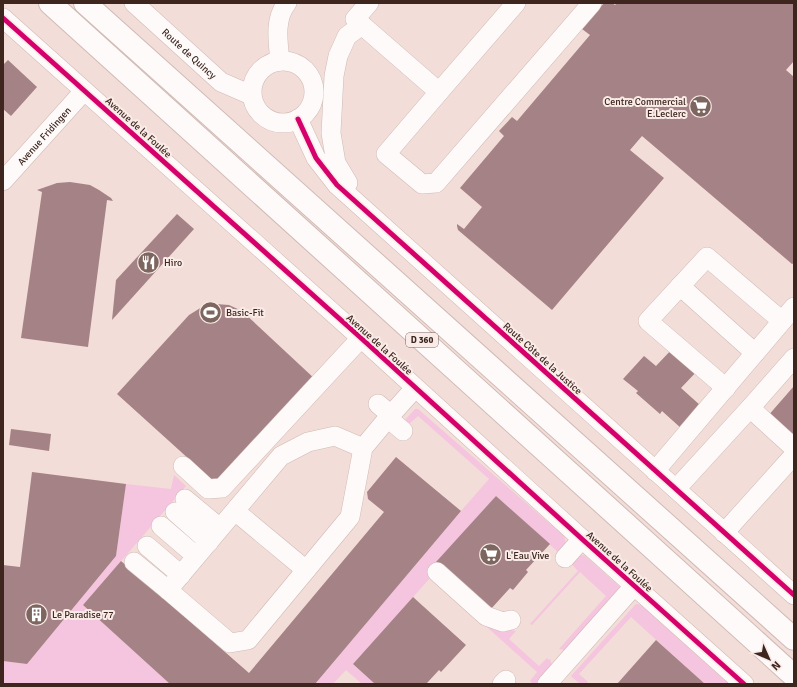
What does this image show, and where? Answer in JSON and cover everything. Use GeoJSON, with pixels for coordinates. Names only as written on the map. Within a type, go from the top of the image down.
{"type":"FeatureCollection","features":[{"type":"Feature","properties":{"kind":"highway","name":"D 360"},"geometry":{"type":"LineString","coordinates":[[50,3],[794,676]]}},
{"type":"Feature","properties":{"kind":"highway","name":"D 360"},"geometry":{"type":"LineString","coordinates":[[85,3],[794,639]]}},
{"type":"Feature","properties":{"kind":"street","name":"Route de Quincy"},"geometry":{"type":"LineString","coordinates":[[134,3],[221,82],[251,94]]}},
{"type":"Feature","properties":{"kind":"street"},"geometry":{"type":"LineString","coordinates":[[280,61],[278,37],[279,21],[283,8],[287,3]]}},
{"type":"Feature","properties":{"kind":"street"},"geometry":{"type":"LineString","coordinates":[[369,3],[355,19],[439,92]]}},
{"type":"Feature","properties":{"kind":"street"},"geometry":{"type":"LineString","coordinates":[[516,3],[386,154],[422,184],[436,183],[592,3]]}},
{"type":"Feature","properties":{"kind":"street","name":"Avenue de la Foulée"},"geometry":{"type":"LineString","coordinates":[[3,18],[84,91],[233,233],[361,338],[744,684]]}},
{"type":"Feature","properties":{"kind":"street"},"geometry":{"type":"LineString","coordinates":[[362,25],[347,36],[338,56],[334,76],[331,132],[336,163],[365,209]]}},
{"type":"Feature","properties":{"kind":"street"},"geometry":{"type":"LineString","coordinates":[[280,61],[291,62],[300,66],[308,73],[314,93],[312,104],[306,112],[298,119],[288,123],[278,123],[268,120],[254,105],[251,94],[252,85],[262,68],[271,63],[280,61]]}},
{"type":"Feature","properties":{"kind":"street","name":"Avenue Fridingen"},"geometry":{"type":"LineString","coordinates":[[3,181],[13,160],[84,91]]}},
{"type":"Feature","properties":{"kind":"street","name":"Route Côte de la Justice"},"geometry":{"type":"LineString","coordinates":[[298,119],[316,158],[337,185],[794,595]]}},
{"type":"Feature","properties":{"kind":"street"},"geometry":{"type":"LineString","coordinates":[[655,471],[726,388],[788,314],[707,257],[648,321],[726,388]]}},
{"type":"Feature","properties":{"kind":"street"},"geometry":{"type":"LineString","coordinates":[[680,286],[755,353]]}},
{"type":"Feature","properties":{"kind":"street"},"geometry":{"type":"LineString","coordinates":[[182,466],[208,489],[222,488],[331,363],[361,338]]}},
{"type":"Feature","properties":{"kind":"street"},"geometry":{"type":"LineString","coordinates":[[676,490],[794,358]]}},
{"type":"Feature","properties":{"kind":"street"},"geometry":{"type":"LineString","coordinates":[[134,562],[230,643],[248,640],[350,518],[363,448],[386,412],[415,388]]}},
{"type":"Feature","properties":{"kind":"street"},"geometry":{"type":"LineString","coordinates":[[750,408],[794,448]]}},
{"type":"Feature","properties":{"kind":"street"},"geometry":{"type":"LineString","coordinates":[[386,412],[403,431]]}},
{"type":"Feature","properties":{"kind":"street"},"geometry":{"type":"LineString","coordinates":[[168,590],[281,456],[308,442],[335,436],[363,448]]}},
{"type":"Feature","properties":{"kind":"street"},"geometry":{"type":"LineString","coordinates":[[724,533],[794,455]]}},
{"type":"Feature","properties":{"kind":"street"},"geometry":{"type":"LineString","coordinates":[[180,506],[214,535]]}},
{"type":"Feature","properties":{"kind":"street"},"geometry":{"type":"LineString","coordinates":[[235,511],[306,570]]}},
{"type":"Feature","properties":{"kind":"street"},"geometry":{"type":"LineString","coordinates":[[161,526],[196,556]]}},
{"type":"Feature","properties":{"kind":"street"},"geometry":{"type":"LineString","coordinates":[[565,558],[582,539]]}},
{"type":"Feature","properties":{"kind":"street"},"geometry":{"type":"LineString","coordinates":[[147,546],[181,575]]}},
{"type":"Feature","properties":{"kind":"street"},"geometry":{"type":"LineString","coordinates":[[437,572],[486,616],[503,622],[511,620]]}},
{"type":"Feature","properties":{"kind":"street"},"geometry":{"type":"LineString","coordinates":[[557,672],[634,586]]}},
{"type":"Feature","properties":{"kind":"shaded area"},"geometry":{"type":"Polygon","coordinates":[[[415,409],[418,409],[564,536],[565,545],[559,553],[496,496],[428,572],[492,626],[516,631],[509,639],[539,666],[547,658],[549,660],[550,659],[553,668],[540,683],[533,684],[530,681],[537,672],[431,577],[353,664],[375,684],[362,684],[346,670],[333,684],[315,684],[489,479],[418,416],[409,424],[405,420],[415,409]]]}},
{"type":"Feature","properties":{"kind":"shaded area"},"geometry":{"type":"Polygon","coordinates":[[[174,475],[186,486],[83,605],[170,684],[3,684],[3,661],[27,664],[116,556],[126,484],[171,489],[174,475]]]}},
{"type":"Feature","properties":{"kind":"shaded area"},"geometry":{"type":"Polygon","coordinates":[[[584,555],[621,588],[569,651],[559,649],[606,596],[580,572],[532,625],[530,624],[578,571],[571,563],[578,556],[584,555]]]}},
{"type":"Feature","properties":{"kind":"shaded area"},"geometry":{"type":"Polygon","coordinates":[[[636,604],[641,605],[729,684],[705,684],[631,617],[579,674],[588,682],[586,684],[580,684],[571,676],[636,604]]]}},
{"type":"Feature","properties":{"kind":"building"},"geometry":{"type":"Polygon","coordinates":[[[604,3],[612,3],[615,5],[617,3],[794,3],[794,61],[786,70],[794,77],[794,263],[792,264],[642,136],[630,150],[664,178],[552,310],[458,230],[457,224],[464,229],[482,207],[460,188],[504,136],[499,131],[512,117],[517,121],[590,35],[582,29],[604,3]]]}},
{"type":"Feature","properties":{"kind":"building"},"geometry":{"type":"Polygon","coordinates":[[[8,60],[37,87],[11,116],[3,109],[3,65],[8,60]]]}},
{"type":"Feature","properties":{"kind":"building"},"geometry":{"type":"Polygon","coordinates":[[[70,182],[90,185],[111,198],[113,201],[107,200],[88,347],[21,338],[42,192],[37,190],[57,183],[70,182]]]}},
{"type":"Feature","properties":{"kind":"building","name":"Hiro"},"geometry":{"type":"Polygon","coordinates":[[[177,214],[194,229],[112,320],[116,280],[177,214]]]}},
{"type":"Feature","properties":{"kind":"building"},"geometry":{"type":"Polygon","coordinates":[[[216,304],[229,305],[242,311],[316,380],[222,478],[211,479],[117,394],[189,315],[202,307],[216,304]]]}},
{"type":"Feature","properties":{"kind":"building"},"geometry":{"type":"Polygon","coordinates":[[[674,347],[699,369],[681,388],[701,406],[682,429],[662,411],[660,414],[636,393],[638,391],[623,379],[644,356],[656,366],[674,347]]]}},
{"type":"Feature","properties":{"kind":"building"},"geometry":{"type":"Polygon","coordinates":[[[794,386],[794,440],[767,417],[794,386]]]}},
{"type":"Feature","properties":{"kind":"building"},"geometry":{"type":"Polygon","coordinates":[[[11,429],[51,434],[49,451],[9,445],[11,429]]]}},
{"type":"Feature","properties":{"kind":"building"},"geometry":{"type":"Polygon","coordinates":[[[396,457],[461,511],[315,684],[170,684],[83,605],[121,561],[249,673],[384,512],[368,499],[367,492],[396,457]]]}},
{"type":"Feature","properties":{"kind":"building","name":"Le Paradise 77"},"geometry":{"type":"Polygon","coordinates":[[[32,472],[126,484],[116,556],[27,664],[3,661],[3,565],[20,567],[32,472]]]}},
{"type":"Feature","properties":{"kind":"building"},"geometry":{"type":"Polygon","coordinates":[[[496,496],[550,544],[526,570],[528,572],[513,590],[510,588],[490,610],[436,562],[496,496]]]}},
{"type":"Feature","properties":{"kind":"building"},"geometry":{"type":"Polygon","coordinates":[[[413,597],[466,645],[441,672],[439,670],[427,683],[428,684],[375,684],[353,664],[413,597]]]}},
{"type":"Feature","properties":{"kind":"building"},"geometry":{"type":"Polygon","coordinates":[[[656,640],[705,684],[617,684],[656,640]]]}},
{"type":"Feature","properties":{"kind":"cycle path"},"geometry":{"type":"LineString","coordinates":[[3,18],[361,338],[744,684]]}},
{"type":"Feature","properties":{"kind":"cycle path"},"geometry":{"type":"LineString","coordinates":[[298,119],[316,158],[337,185],[794,595]]}},
{"type":"Feature","properties":{"kind":"place","name":"Centre Commercial E.Leclerc"},"geometry":{"type":"Point","coordinates":[701,107]}},
{"type":"Feature","properties":{"kind":"place","name":"Hiro"},"geometry":{"type":"Point","coordinates":[149,262]}},
{"type":"Feature","properties":{"kind":"place","name":"Basic-Fit"},"geometry":{"type":"Point","coordinates":[211,312]}},
{"type":"Feature","properties":{"kind":"place","name":"L'Eau Vive"},"geometry":{"type":"Point","coordinates":[491,555]}},
{"type":"Feature","properties":{"kind":"place","name":"Le Paradise 77"},"geometry":{"type":"Point","coordinates":[36,614]}}]}
